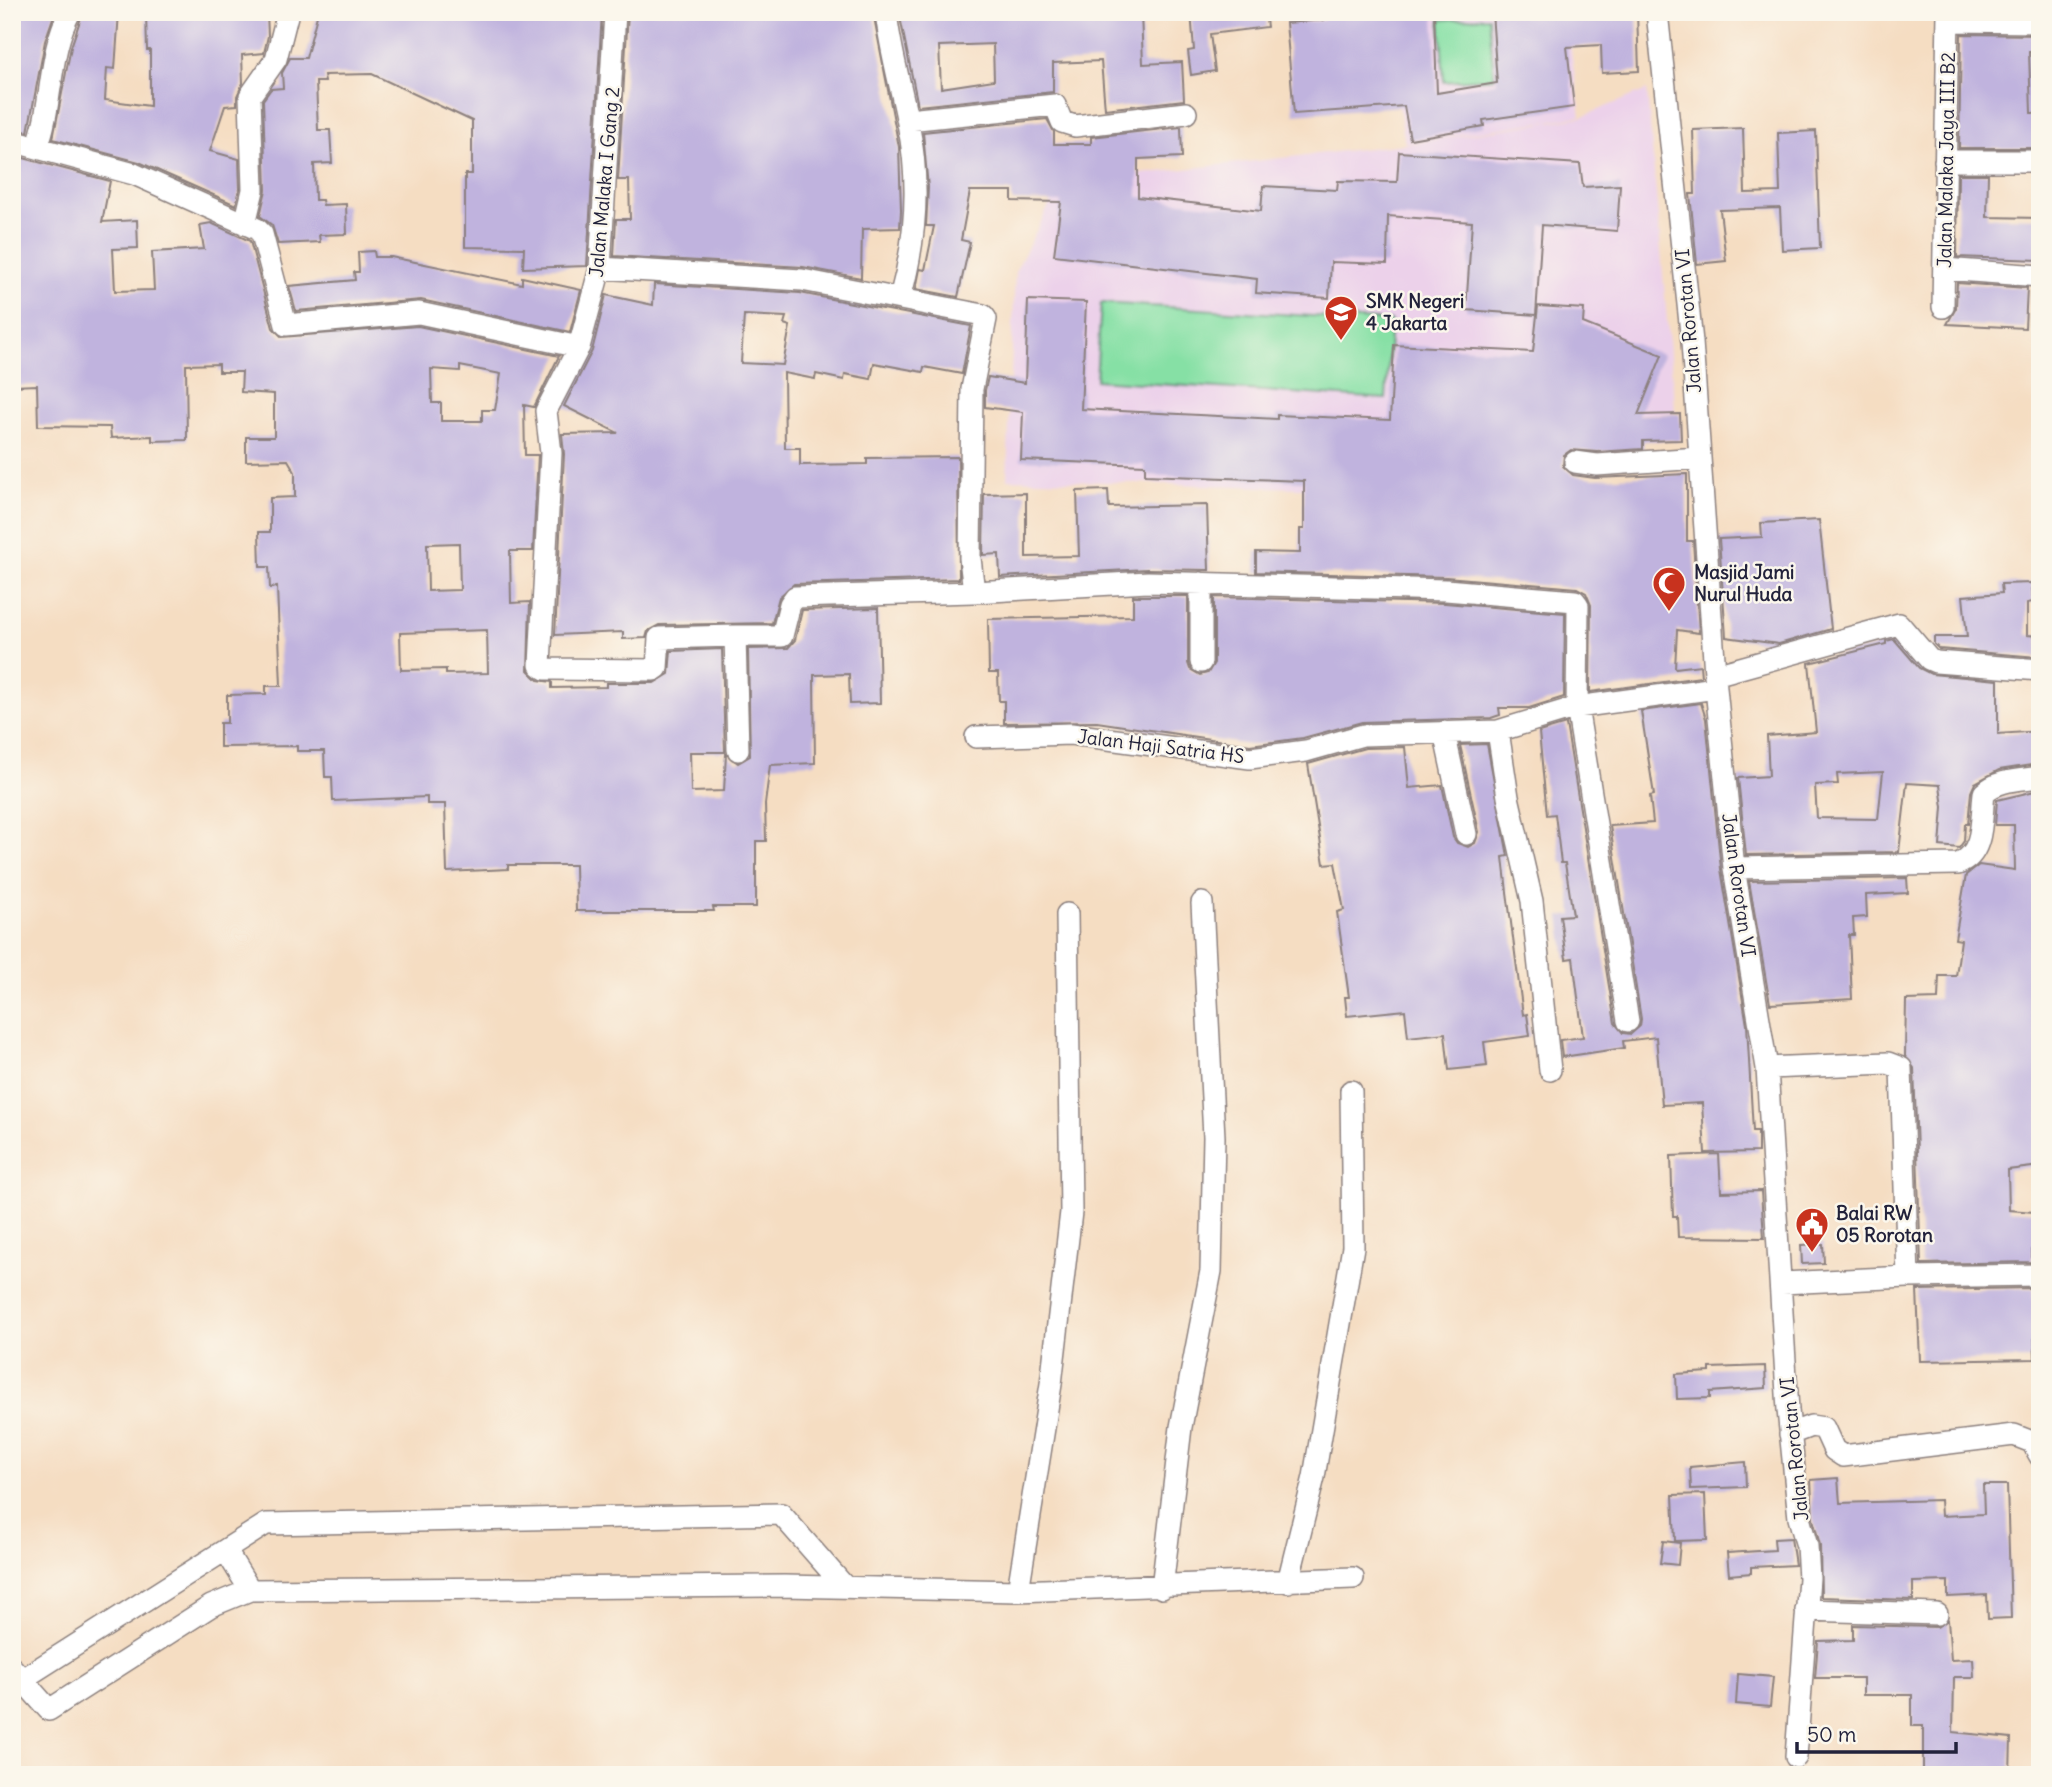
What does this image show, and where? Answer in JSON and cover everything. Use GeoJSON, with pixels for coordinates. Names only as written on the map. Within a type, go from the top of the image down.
{"type":"FeatureCollection","features":[{"type":"Feature","properties":{"kind":"street"},"geometry":{"type":"LineString","coordinates":[[37,148],[47,122],[62,27],[71,12]]}},
{"type":"Feature","properties":{"kind":"street"},"geometry":{"type":"LineString","coordinates":[[251,227],[253,190],[250,96],[276,59],[288,12]]}},
{"type":"Feature","properties":{"kind":"street","name":"Jalan Malaka I Gang 2"},"geometry":{"type":"LineString","coordinates":[[615,12],[600,268],[579,347],[546,411],[551,453],[540,667],[566,670],[654,670],[657,668],[659,638],[735,636]]}},
{"type":"Feature","properties":{"kind":"street"},"geometry":{"type":"LineString","coordinates":[[886,12],[895,70],[908,120],[915,191],[911,261],[900,298]]}},
{"type":"Feature","properties":{"kind":"street","name":"Jalan Rorotan VI"},"geometry":{"type":"LineString","coordinates":[[1657,12],[1692,342],[1715,681],[1734,868],[1767,1068],[1790,1434],[1799,1518],[1807,1546],[1806,1610],[1796,1758]]}},
{"type":"Feature","properties":{"kind":"street"},"geometry":{"type":"LineString","coordinates":[[1948,17],[2040,22]]}},
{"type":"Feature","properties":{"kind":"street","name":"Jalan Malaka Jaya III B2"},"geometry":{"type":"LineString","coordinates":[[1943,307],[1948,17]]}},
{"type":"Feature","properties":{"kind":"street"},"geometry":{"type":"LineString","coordinates":[[908,120],[1055,105],[1062,121],[1075,126],[1186,113]]}},
{"type":"Feature","properties":{"kind":"street"},"geometry":{"type":"LineString","coordinates":[[12,141],[134,174],[262,234],[286,325],[419,313],[579,347]]}},
{"type":"Feature","properties":{"kind":"street"},"geometry":{"type":"LineString","coordinates":[[1945,161],[2040,161]]}},
{"type":"Feature","properties":{"kind":"street"},"geometry":{"type":"LineString","coordinates":[[600,268],[802,280],[983,315],[986,319],[972,389],[970,558],[974,592]]}},
{"type":"Feature","properties":{"kind":"street"},"geometry":{"type":"LineString","coordinates":[[1944,269],[2040,276]]}},
{"type":"Feature","properties":{"kind":"street"},"geometry":{"type":"LineString","coordinates":[[1575,463],[1597,465],[1699,458]]}},
{"type":"Feature","properties":{"kind":"street"},"geometry":{"type":"LineString","coordinates":[[738,750],[735,636],[782,636],[790,604],[795,597],[974,592],[1148,582],[1446,590],[1575,601],[1578,605],[1577,707],[1628,1021]]}},
{"type":"Feature","properties":{"kind":"street"},"geometry":{"type":"LineString","coordinates":[[1201,583],[1201,662]]}},
{"type":"Feature","properties":{"kind":"street","name":"Jalan Haji Satria HS"},"geometry":{"type":"LineString","coordinates":[[976,737],[1071,734],[1250,758],[1306,751],[1363,735],[1499,732],[1577,707],[1715,681],[1899,624],[1929,659],[1936,662],[2040,670]]}},
{"type":"Feature","properties":{"kind":"street"},"geometry":{"type":"LineString","coordinates":[[1444,732],[1466,834]]}},
{"type":"Feature","properties":{"kind":"street"},"geometry":{"type":"LineString","coordinates":[[1499,732],[1508,797],[1532,901],[1550,1070]]}},
{"type":"Feature","properties":{"kind":"street"},"geometry":{"type":"LineString","coordinates":[[1734,868],[1958,864],[1971,859],[1977,849],[1983,793],[2003,782],[2040,777]]}},
{"type":"Feature","properties":{"kind":"street"},"geometry":{"type":"LineString","coordinates":[[1163,1588],[1181,1427],[1212,1271],[1214,1137],[1202,902]]}},
{"type":"Feature","properties":{"kind":"street"},"geometry":{"type":"LineString","coordinates":[[1018,1591],[1051,1384],[1071,1212],[1067,914]]}},
{"type":"Feature","properties":{"kind":"street"},"geometry":{"type":"LineString","coordinates":[[1767,1068],[1888,1063],[1901,1068],[1908,1276]]}},
{"type":"Feature","properties":{"kind":"street"},"geometry":{"type":"LineString","coordinates":[[1288,1582],[1314,1477],[1353,1247],[1351,1091]]}},
{"type":"Feature","properties":{"kind":"street"},"geometry":{"type":"LineString","coordinates":[[1782,1283],[1908,1276],[2040,1275]]}},
{"type":"Feature","properties":{"kind":"street"},"geometry":{"type":"LineString","coordinates":[[1790,1434],[1811,1426],[1824,1428],[1834,1450],[1843,1456],[2014,1435],[2032,1442],[2040,1456]]}},
{"type":"Feature","properties":{"kind":"street"},"geometry":{"type":"LineString","coordinates":[[844,1586],[781,1514],[266,1524],[18,1673],[49,1710],[211,1606],[250,1590],[844,1586],[1018,1591],[1163,1588],[1353,1578]]}},
{"type":"Feature","properties":{"kind":"street"},"geometry":{"type":"LineString","coordinates":[[226,1550],[250,1590]]}},
{"type":"Feature","properties":{"kind":"street"},"geometry":{"type":"LineString","coordinates":[[1806,1610],[1937,1614]]}},
{"type":"Feature","properties":{"kind":"shaded area"},"geometry":{"type":"Polygon","coordinates":[[[1394,12],[1565,12],[1581,116],[1405,143],[1397,95],[1394,12]]]}},
{"type":"Feature","properties":{"kind":"shaded area","name":"SMK Negeri 4 Jakarta"},"geometry":{"type":"Polygon","coordinates":[[[1647,90],[1675,413],[1585,416],[1466,493],[1007,479],[1015,272],[1061,183],[1405,144],[1581,117],[1647,90]]]}},
{"type":"Feature","properties":{"kind":"green space"},"geometry":{"type":"Polygon","coordinates":[[[1489,17],[1494,78],[1444,82],[1440,20],[1489,17]]]}},
{"type":"Feature","properties":{"kind":"green space"},"geometry":{"type":"Polygon","coordinates":[[[1101,303],[1391,321],[1386,399],[1096,380],[1101,303]]]}},
{"type":"Feature","properties":{"kind":"building"},"geometry":{"type":"Polygon","coordinates":[[[12,12],[55,12],[45,41],[28,132],[12,128],[12,12]]]}},
{"type":"Feature","properties":{"kind":"building"},"geometry":{"type":"Polygon","coordinates":[[[83,12],[119,12],[115,69],[107,68],[105,100],[150,106],[150,50],[147,50],[146,12],[190,12],[190,16],[267,12],[268,36],[264,53],[242,55],[243,83],[237,96],[237,105],[225,106],[210,151],[239,159],[240,189],[236,205],[139,162],[53,139],[71,47],[83,12]]]}},
{"type":"Feature","properties":{"kind":"building"},"geometry":{"type":"Polygon","coordinates":[[[318,12],[602,12],[587,266],[523,268],[524,248],[465,247],[465,174],[472,174],[472,121],[372,74],[324,75],[325,82],[316,82],[318,130],[330,130],[332,163],[314,164],[315,200],[322,200],[323,205],[346,204],[347,234],[319,235],[320,242],[278,244],[272,225],[260,216],[266,190],[263,100],[271,89],[283,88],[282,73],[290,58],[306,58],[318,12]]]}},
{"type":"Feature","properties":{"kind":"building"},"geometry":{"type":"Polygon","coordinates":[[[628,12],[873,12],[899,147],[901,210],[900,228],[862,229],[861,278],[803,267],[614,256],[616,219],[630,219],[629,180],[618,180],[628,12]]]}},
{"type":"Feature","properties":{"kind":"building"},"geometry":{"type":"Polygon","coordinates":[[[899,12],[1141,12],[1143,64],[1182,62],[1184,100],[1105,109],[1101,61],[1053,63],[1053,92],[918,106],[899,12]],[[993,44],[939,46],[941,88],[994,80],[993,44]]]}},
{"type":"Feature","properties":{"kind":"building"},"geometry":{"type":"Polygon","coordinates":[[[1191,12],[1265,12],[1267,27],[1210,34],[1215,71],[1191,75],[1188,51],[1194,50],[1191,12]]]}},
{"type":"Feature","properties":{"kind":"building"},"geometry":{"type":"Polygon","coordinates":[[[1324,12],[1434,12],[1437,93],[1497,83],[1492,12],[1637,12],[1639,71],[1602,73],[1601,45],[1567,47],[1574,107],[1483,120],[1484,126],[1410,139],[1404,106],[1294,114],[1286,23],[1324,20],[1324,12]]]}},
{"type":"Feature","properties":{"kind":"building"},"geometry":{"type":"Polygon","coordinates":[[[1961,34],[2040,35],[2040,51],[2029,52],[2031,113],[2040,113],[2040,148],[1959,148],[1961,34]]]}},
{"type":"Feature","properties":{"kind":"building"},"geometry":{"type":"Polygon","coordinates":[[[1047,119],[1054,132],[1054,144],[1091,144],[1091,137],[1181,127],[1182,157],[1138,159],[1138,197],[1261,211],[1263,186],[1337,190],[1338,181],[1397,182],[1399,152],[1580,164],[1583,187],[1620,185],[1617,231],[1542,225],[1536,315],[1466,310],[1472,222],[1388,216],[1387,264],[1331,262],[1329,298],[1256,293],[1257,279],[1054,255],[1061,202],[1012,201],[1012,191],[970,191],[961,240],[970,242],[958,297],[916,289],[920,269],[925,270],[934,226],[926,226],[928,188],[923,132],[1047,119]]]}},
{"type":"Feature","properties":{"kind":"building"},"geometry":{"type":"Polygon","coordinates":[[[1743,128],[1745,193],[1780,192],[1778,133],[1816,131],[1820,248],[1782,250],[1780,208],[1720,210],[1726,261],[1697,264],[1690,194],[1695,194],[1693,130],[1743,128]]]}},
{"type":"Feature","properties":{"kind":"building"},"geometry":{"type":"Polygon","coordinates":[[[12,155],[110,181],[102,222],[137,220],[138,248],[113,249],[115,291],[154,290],[152,252],[204,249],[200,225],[211,223],[250,241],[273,328],[282,337],[418,326],[559,356],[534,407],[524,405],[525,455],[538,455],[533,551],[510,551],[511,603],[530,602],[528,670],[538,680],[552,682],[552,688],[606,687],[606,683],[654,683],[669,674],[671,651],[722,649],[725,752],[690,752],[691,792],[724,791],[726,754],[738,763],[750,756],[748,649],[788,648],[795,640],[802,610],[878,608],[880,703],[850,704],[849,674],[814,675],[815,763],[770,765],[765,804],[766,841],[756,841],[756,907],[713,907],[714,911],[576,911],[575,865],[508,865],[508,869],[447,872],[445,804],[427,804],[427,797],[333,801],[332,777],[325,777],[324,751],[297,751],[297,746],[220,747],[220,723],[227,723],[227,695],[266,694],[266,686],[281,686],[277,587],[270,588],[269,567],[260,567],[259,532],[270,532],[270,498],[295,497],[295,472],[288,460],[246,461],[246,437],[274,437],[274,394],[241,392],[242,372],[219,372],[219,364],[186,365],[187,440],[152,441],[152,436],[111,438],[110,427],[38,426],[37,385],[12,386],[12,155]],[[460,366],[460,371],[431,369],[432,403],[441,403],[441,421],[482,421],[482,410],[495,410],[501,374],[460,366]],[[459,543],[427,544],[428,591],[460,590],[459,543]],[[487,630],[400,633],[401,670],[446,669],[446,674],[488,673],[487,630]]]}},
{"type":"Feature","properties":{"kind":"building"},"geometry":{"type":"Polygon","coordinates":[[[1958,174],[1988,174],[1987,217],[2040,218],[2040,260],[1957,257],[1958,174]]]}},
{"type":"Feature","properties":{"kind":"building"},"geometry":{"type":"Polygon","coordinates":[[[374,251],[375,257],[391,257],[522,284],[522,277],[581,290],[570,332],[421,300],[296,311],[289,286],[355,280],[354,272],[359,272],[358,252],[374,251]]]}},
{"type":"Feature","properties":{"kind":"building"},"geometry":{"type":"Polygon","coordinates":[[[1957,283],[2027,288],[2025,328],[1947,324],[1956,308],[1957,283]]]}},
{"type":"Feature","properties":{"kind":"building"},"geometry":{"type":"Polygon","coordinates":[[[654,284],[800,293],[971,326],[962,374],[924,367],[923,372],[874,363],[871,379],[845,374],[844,380],[816,374],[815,379],[784,373],[785,448],[800,448],[800,465],[867,464],[867,458],[958,457],[959,579],[794,584],[779,597],[772,623],[659,625],[648,631],[646,638],[623,639],[623,632],[555,635],[564,454],[562,434],[618,433],[564,406],[592,351],[606,295],[653,305],[654,284]],[[744,315],[741,363],[783,365],[790,326],[784,324],[786,317],[744,315]]]}},
{"type":"Feature","properties":{"kind":"building"},"geometry":{"type":"Polygon","coordinates":[[[1028,300],[1086,302],[1081,409],[1277,419],[1277,415],[1390,420],[1394,345],[1533,352],[1538,306],[1584,309],[1583,323],[1662,355],[1638,415],[1680,414],[1681,440],[1643,441],[1643,449],[1597,452],[1571,450],[1564,455],[1563,466],[1573,475],[1595,478],[1687,474],[1687,541],[1693,541],[1699,633],[1677,630],[1675,668],[1700,665],[1701,677],[1590,692],[1591,605],[1586,593],[1577,588],[1446,577],[1256,572],[1256,552],[1300,553],[1300,529],[1304,529],[1304,481],[1145,475],[1145,465],[1021,460],[1023,412],[985,407],[985,390],[988,377],[1025,383],[1028,300]]]}},
{"type":"Feature","properties":{"kind":"building"},"geometry":{"type":"Polygon","coordinates":[[[1108,490],[1109,507],[1207,505],[1209,570],[1147,569],[1000,577],[999,554],[983,555],[984,494],[1026,493],[1026,557],[1079,556],[1077,491],[1108,490]]]}},
{"type":"Feature","properties":{"kind":"building"},"geometry":{"type":"Polygon","coordinates":[[[1819,520],[1831,629],[1779,644],[1726,637],[1719,539],[1762,537],[1761,523],[1819,520]]]}},
{"type":"Feature","properties":{"kind":"building"},"geometry":{"type":"Polygon","coordinates":[[[2032,583],[2033,602],[2027,603],[2027,635],[2039,636],[2038,657],[1939,649],[1934,644],[1934,637],[1967,637],[1963,596],[2002,593],[2001,584],[2032,583]]]}},
{"type":"Feature","properties":{"kind":"building"},"geometry":{"type":"Polygon","coordinates":[[[1133,596],[1188,596],[1188,663],[1190,669],[1200,675],[1208,673],[1214,663],[1214,597],[1445,603],[1565,613],[1564,697],[1529,708],[1499,708],[1500,715],[1491,718],[1362,722],[1303,738],[1250,745],[1097,722],[1004,723],[1004,701],[999,701],[998,673],[989,673],[988,619],[1133,616],[1133,596]]]}},
{"type":"Feature","properties":{"kind":"building"},"geometry":{"type":"Polygon","coordinates":[[[1894,639],[1919,668],[1931,674],[1998,680],[1998,734],[2040,731],[2038,764],[1999,770],[1975,783],[1971,792],[1964,841],[1959,848],[1940,846],[1943,807],[1940,785],[1907,783],[1899,852],[1746,855],[1738,778],[1769,776],[1767,736],[1816,732],[1809,663],[1886,644],[1886,641],[1894,639]],[[1883,772],[1837,774],[1838,784],[1815,785],[1817,818],[1878,819],[1883,772]]]}},
{"type":"Feature","properties":{"kind":"building"},"geometry":{"type":"Polygon","coordinates":[[[1701,703],[1706,719],[1721,869],[1747,1025],[1753,1131],[1758,1131],[1758,1152],[1705,1153],[1702,1103],[1662,1105],[1656,1037],[1623,1041],[1624,1048],[1562,1057],[1560,1040],[1583,1037],[1573,958],[1566,959],[1560,916],[1573,915],[1565,863],[1561,863],[1555,814],[1547,815],[1539,732],[1566,724],[1615,1023],[1623,1033],[1631,1034],[1640,1026],[1641,1019],[1610,826],[1653,823],[1650,796],[1654,795],[1641,711],[1701,703]]]}},
{"type":"Feature","properties":{"kind":"building"},"geometry":{"type":"Polygon","coordinates":[[[1487,744],[1508,856],[1503,857],[1507,892],[1523,1015],[1527,1014],[1530,1036],[1484,1042],[1487,1066],[1449,1070],[1445,1033],[1408,1037],[1405,1010],[1347,1016],[1345,997],[1349,997],[1337,912],[1344,910],[1335,863],[1324,864],[1308,764],[1365,748],[1405,747],[1409,788],[1442,785],[1453,837],[1457,843],[1468,847],[1475,843],[1479,832],[1460,745],[1487,744]]]}},
{"type":"Feature","properties":{"kind":"building"},"geometry":{"type":"Polygon","coordinates":[[[2039,790],[2040,1166],[2008,1170],[2009,1210],[2034,1212],[2035,1250],[2032,1250],[2032,1262],[1921,1264],[1914,1068],[1905,1056],[1906,1000],[1938,999],[1939,976],[1956,976],[1961,940],[1955,939],[1966,875],[1979,865],[2015,870],[2014,825],[1995,825],[1997,800],[2039,790]]]}},
{"type":"Feature","properties":{"kind":"building"},"geometry":{"type":"Polygon","coordinates":[[[1907,878],[1908,893],[1866,895],[1867,917],[1853,918],[1854,935],[1849,935],[1852,999],[1770,1004],[1749,881],[1907,878]]]}},
{"type":"Feature","properties":{"kind":"building"},"geometry":{"type":"Polygon","coordinates":[[[1719,1154],[1721,1192],[1761,1191],[1764,1238],[1678,1237],[1677,1216],[1673,1216],[1671,1156],[1719,1154]]]}},
{"type":"Feature","properties":{"kind":"building","name":"Balai RW 05 Rorotan"},"geometry":{"type":"Polygon","coordinates":[[[1823,1244],[1824,1263],[1802,1264],[1801,1245],[1823,1244]]]}},
{"type":"Feature","properties":{"kind":"building"},"geometry":{"type":"Polygon","coordinates":[[[2033,1288],[2035,1359],[1920,1361],[1917,1290],[2033,1288]]]}},
{"type":"Feature","properties":{"kind":"building"},"geometry":{"type":"Polygon","coordinates":[[[1765,1366],[1766,1388],[1710,1392],[1710,1398],[1677,1399],[1676,1374],[1710,1372],[1710,1368],[1765,1366]]]}},
{"type":"Feature","properties":{"kind":"building"},"geometry":{"type":"Polygon","coordinates":[[[1745,1462],[1746,1487],[1691,1489],[1690,1467],[1745,1462]]]}},
{"type":"Feature","properties":{"kind":"building"},"geometry":{"type":"Polygon","coordinates":[[[1838,1478],[1840,1503],[1940,1500],[1941,1516],[1984,1514],[1983,1485],[2007,1485],[2011,1618],[1988,1619],[1987,1595],[1948,1597],[1948,1581],[1913,1582],[1913,1600],[1821,1597],[1820,1545],[1813,1519],[1811,1480],[1838,1478]]]}},
{"type":"Feature","properties":{"kind":"building"},"geometry":{"type":"Polygon","coordinates":[[[1705,1494],[1707,1540],[1675,1541],[1673,1495],[1705,1494]]]}},
{"type":"Feature","properties":{"kind":"building"},"geometry":{"type":"Polygon","coordinates":[[[1791,1538],[1795,1565],[1751,1567],[1751,1573],[1729,1575],[1727,1553],[1775,1550],[1774,1539],[1791,1538]]]}},
{"type":"Feature","properties":{"kind":"building"},"geometry":{"type":"Polygon","coordinates":[[[1663,1541],[1680,1543],[1678,1565],[1660,1563],[1663,1541]]]}},
{"type":"Feature","properties":{"kind":"building"},"geometry":{"type":"Polygon","coordinates":[[[1948,1620],[1951,1660],[1973,1659],[1974,1677],[1954,1677],[1953,1732],[2011,1738],[2010,1775],[1923,1775],[1923,1726],[1912,1726],[1912,1695],[1863,1695],[1863,1678],[1815,1678],[1818,1641],[1853,1640],[1853,1625],[1937,1627],[1948,1620]]]}},
{"type":"Feature","properties":{"kind":"building"},"geometry":{"type":"Polygon","coordinates":[[[1738,1674],[1773,1677],[1770,1707],[1736,1704],[1738,1674]]]}},
{"type":"Feature","properties":{"kind":"place","name":"SMK Negeri 4 Jakarta"},"geometry":{"type":"Point","coordinates":[1341,342]}},
{"type":"Feature","properties":{"kind":"place","name":"Masjid Jami Nurul Huda"},"geometry":{"type":"Point","coordinates":[1669,613]}},
{"type":"Feature","properties":{"kind":"place","name":"Balai RW 05 Rorotan"},"geometry":{"type":"Point","coordinates":[1812,1254]}}]}
